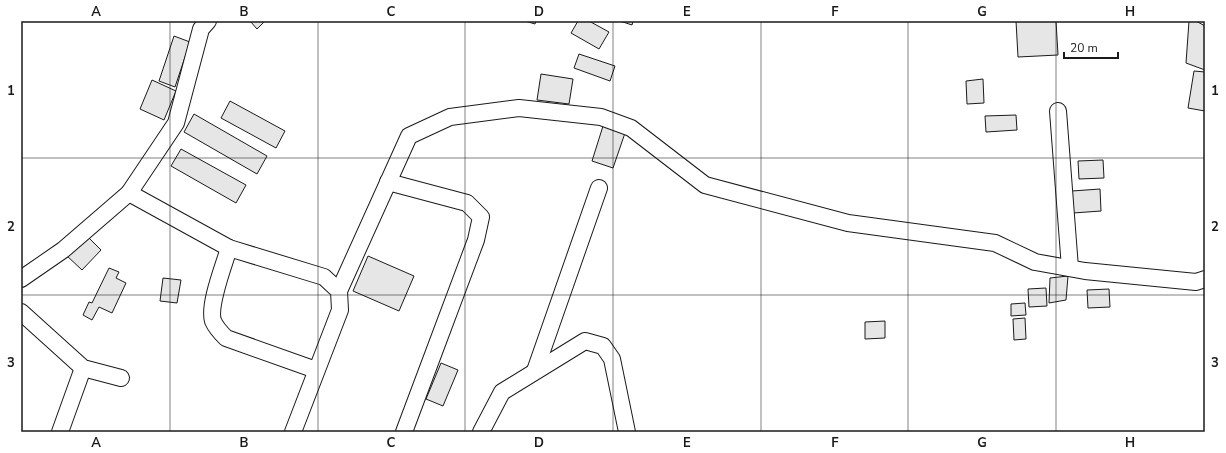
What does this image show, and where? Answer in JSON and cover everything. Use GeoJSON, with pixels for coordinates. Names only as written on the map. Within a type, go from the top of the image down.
{"type":"FeatureCollection","features":[{"type":"Feature","properties":{"kind":"street"},"geometry":{"type":"LineString","coordinates":[[21,279],[63,250],[129,193],[176,123],[202,29],[208,21]]}},
{"type":"Feature","properties":{"kind":"street"},"geometry":{"type":"LineString","coordinates":[[293,432],[340,310],[339,291],[408,136],[450,117],[519,108],[601,117],[631,128],[705,185],[848,223],[995,243],[1035,262],[1070,268],[1196,282],[1205,279]]}},
{"type":"Feature","properties":{"kind":"street"},"geometry":{"type":"LineString","coordinates":[[1058,111],[1070,268]]}},
{"type":"Feature","properties":{"kind":"street"},"geometry":{"type":"LineString","coordinates":[[388,182],[467,203],[481,217],[476,240],[404,432]]}},
{"type":"Feature","properties":{"kind":"street"},"geometry":{"type":"LineString","coordinates":[[535,370],[598,188]]}},
{"type":"Feature","properties":{"kind":"street"},"geometry":{"type":"LineString","coordinates":[[129,193],[229,248],[324,277],[339,291]]}},
{"type":"Feature","properties":{"kind":"street"},"geometry":{"type":"LineString","coordinates":[[229,248],[212,307],[213,320],[218,330],[226,338],[316,370]]}},
{"type":"Feature","properties":{"kind":"street"},"geometry":{"type":"LineString","coordinates":[[21,312],[83,368],[121,378]]}},
{"type":"Feature","properties":{"kind":"street"},"geometry":{"type":"LineString","coordinates":[[481,432],[502,392],[535,370],[585,341],[602,346],[612,359],[627,432]]}},
{"type":"Feature","properties":{"kind":"street"},"geometry":{"type":"LineString","coordinates":[[60,432],[83,368]]}},
{"type":"Feature","properties":{"kind":"building"},"geometry":{"type":"Polygon","coordinates":[[[250,21],[265,21],[257,29],[250,21]]]}},
{"type":"Feature","properties":{"kind":"building"},"geometry":{"type":"Polygon","coordinates":[[[525,21],[536,21],[535,24],[525,21]]]}},
{"type":"Feature","properties":{"kind":"building"},"geometry":{"type":"Polygon","coordinates":[[[578,21],[589,21],[609,32],[599,49],[571,33],[578,21]]]}},
{"type":"Feature","properties":{"kind":"building"},"geometry":{"type":"Polygon","coordinates":[[[620,21],[633,21],[632,25],[620,21]]]}},
{"type":"Feature","properties":{"kind":"building"},"geometry":{"type":"Polygon","coordinates":[[[1016,21],[1056,21],[1058,55],[1018,57],[1016,21]]]}},
{"type":"Feature","properties":{"kind":"building"},"geometry":{"type":"Polygon","coordinates":[[[1189,21],[1196,21],[1205,26],[1205,70],[1186,63],[1189,21]]]}},
{"type":"Feature","properties":{"kind":"building"},"geometry":{"type":"Polygon","coordinates":[[[174,36],[190,42],[175,87],[159,81],[174,36]]]}},
{"type":"Feature","properties":{"kind":"building"},"geometry":{"type":"Polygon","coordinates":[[[579,54],[615,66],[610,81],[574,68],[579,54]]]}},
{"type":"Feature","properties":{"kind":"building"},"geometry":{"type":"Polygon","coordinates":[[[1194,71],[1205,72],[1205,111],[1188,108],[1194,71]]]}},
{"type":"Feature","properties":{"kind":"building"},"geometry":{"type":"Polygon","coordinates":[[[541,74],[573,79],[569,104],[537,100],[541,74]]]}},
{"type":"Feature","properties":{"kind":"building"},"geometry":{"type":"Polygon","coordinates":[[[983,79],[984,103],[967,104],[966,81],[983,79]]]}},
{"type":"Feature","properties":{"kind":"building"},"geometry":{"type":"Polygon","coordinates":[[[152,80],[176,91],[164,120],[140,109],[152,80]]]}},
{"type":"Feature","properties":{"kind":"building"},"geometry":{"type":"Polygon","coordinates":[[[230,101],[285,131],[276,148],[221,118],[230,101]]]}},
{"type":"Feature","properties":{"kind":"building"},"geometry":{"type":"Polygon","coordinates":[[[194,114],[267,156],[257,174],[184,132],[194,114]]]}},
{"type":"Feature","properties":{"kind":"building"},"geometry":{"type":"Polygon","coordinates":[[[1016,115],[1017,130],[986,132],[985,116],[1016,115]]]}},
{"type":"Feature","properties":{"kind":"building"},"geometry":{"type":"Polygon","coordinates":[[[603,126],[625,133],[613,168],[592,161],[603,126]]]}},
{"type":"Feature","properties":{"kind":"building"},"geometry":{"type":"Polygon","coordinates":[[[181,149],[246,185],[236,203],[171,166],[181,149]]]}},
{"type":"Feature","properties":{"kind":"building"},"geometry":{"type":"Polygon","coordinates":[[[1103,160],[1104,178],[1079,179],[1078,161],[1103,160]]]}},
{"type":"Feature","properties":{"kind":"building"},"geometry":{"type":"Polygon","coordinates":[[[1100,189],[1101,211],[1073,213],[1072,191],[1100,189]]]}},
{"type":"Feature","properties":{"kind":"building"},"geometry":{"type":"Polygon","coordinates":[[[85,234],[101,250],[82,270],[66,255],[85,234]]]}},
{"type":"Feature","properties":{"kind":"building"},"geometry":{"type":"Polygon","coordinates":[[[368,256],[414,276],[399,311],[353,291],[368,256]]]}},
{"type":"Feature","properties":{"kind":"building"},"geometry":{"type":"Polygon","coordinates":[[[109,268],[119,272],[116,278],[126,283],[112,313],[99,307],[92,320],[83,315],[89,302],[92,303],[109,268]]]}},
{"type":"Feature","properties":{"kind":"building"},"geometry":{"type":"Polygon","coordinates":[[[1068,276],[1066,300],[1049,303],[1050,278],[1068,276]]]}},
{"type":"Feature","properties":{"kind":"building"},"geometry":{"type":"Polygon","coordinates":[[[163,278],[181,280],[177,303],[160,301],[163,278]]]}},
{"type":"Feature","properties":{"kind":"building"},"geometry":{"type":"Polygon","coordinates":[[[1046,288],[1047,306],[1029,307],[1028,289],[1046,288]]]}},
{"type":"Feature","properties":{"kind":"building"},"geometry":{"type":"Polygon","coordinates":[[[1109,289],[1110,307],[1088,308],[1087,290],[1109,289]]]}},
{"type":"Feature","properties":{"kind":"building"},"geometry":{"type":"Polygon","coordinates":[[[1025,303],[1026,315],[1011,316],[1011,304],[1025,303]]]}},
{"type":"Feature","properties":{"kind":"building"},"geometry":{"type":"Polygon","coordinates":[[[1025,318],[1026,339],[1014,340],[1013,319],[1025,318]]]}},
{"type":"Feature","properties":{"kind":"building"},"geometry":{"type":"Polygon","coordinates":[[[885,321],[885,338],[865,339],[865,322],[885,321]]]}},
{"type":"Feature","properties":{"kind":"building"},"geometry":{"type":"Polygon","coordinates":[[[441,363],[458,370],[443,406],[426,399],[441,363]]]}}]}
